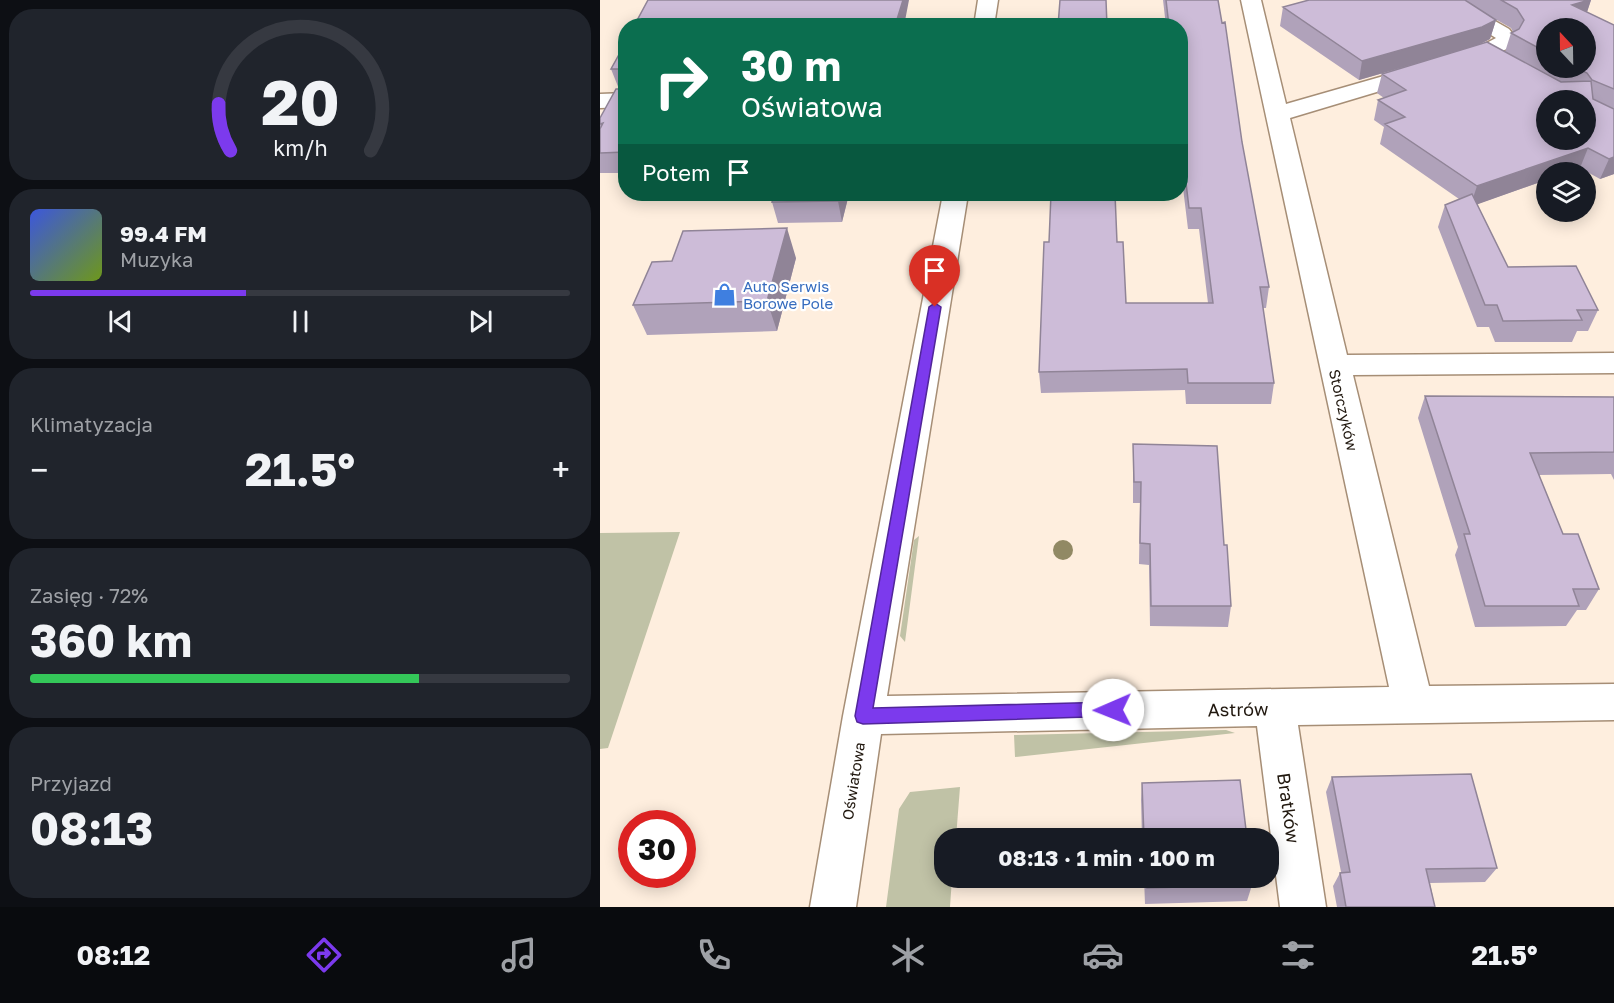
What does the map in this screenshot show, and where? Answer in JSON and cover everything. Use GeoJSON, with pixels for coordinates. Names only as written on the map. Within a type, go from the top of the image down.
{"type":"FeatureCollection","features":[{"type":"Feature","properties":{"kind":"street"},"geometry":{"type":"LineString","coordinates":[[985,18],[988,0]]}},
{"type":"Feature","properties":{"kind":"street","name":"Storczyków"},"geometry":{"type":"LineString","coordinates":[[1251,0],[1413,705]]}},
{"type":"Feature","properties":{"kind":"street"},"geometry":{"type":"LineString","coordinates":[[1444,0],[1502,33],[1506,38],[1504,43],[1461,59]]}},
{"type":"Feature","properties":{"kind":"street"},"geometry":{"type":"LineString","coordinates":[[1484,52],[1553,90]]}},
{"type":"Feature","properties":{"kind":"street"},"geometry":{"type":"LineString","coordinates":[[1278,114],[1438,66]]}},
{"type":"Feature","properties":{"kind":"street","name":"Oświatowa"},"geometry":{"type":"LineString","coordinates":[[833,907],[863,716],[954,201]]}},
{"type":"Feature","properties":{"kind":"street"},"geometry":{"type":"LineString","coordinates":[[1334,365],[1614,363]]}},
{"type":"Feature","properties":{"kind":"street","name":"Astrów"},"geometry":{"type":"LineString","coordinates":[[863,716],[998,711],[1275,709],[1614,702]]}},
{"type":"Feature","properties":{"kind":"street","name":"Bratków"},"geometry":{"type":"LineString","coordinates":[[1275,709],[1304,907]]}},
{"type":"Feature","properties":{"kind":"green space"},"geometry":{"type":"Polygon","coordinates":[[[680,532],[608,748],[600,749],[600,533],[680,532]]]}},
{"type":"Feature","properties":{"kind":"green space"},"geometry":{"type":"Polygon","coordinates":[[[919,536],[905,642],[900,636],[914,540],[919,536]]]}},
{"type":"Feature","properties":{"kind":"green space"},"geometry":{"type":"Polygon","coordinates":[[[1226,730],[1235,733],[1015,757],[1014,735],[1226,730]]]}},
{"type":"Feature","properties":{"kind":"green space"},"geometry":{"type":"Polygon","coordinates":[[[960,787],[957,828],[934,828],[934,888],[951,888],[950,907],[886,907],[899,809],[910,792],[960,787]]]}},
{"type":"Feature","properties":{"kind":"building"},"geometry":{"type":"Polygon","coordinates":[[[648,0],[903,0],[897,18],[638,18],[648,0]]]}},
{"type":"Feature","properties":{"kind":"building"},"geometry":{"type":"Polygon","coordinates":[[[1060,0],[1106,0],[1107,18],[1059,18],[1060,0]]]}},
{"type":"Feature","properties":{"kind":"building"},"geometry":{"type":"Polygon","coordinates":[[[1166,0],[1218,0],[1222,23],[1225,22],[1242,142],[1269,287],[1260,287],[1274,383],[1188,383],[1187,369],[1039,372],[1044,242],[1049,242],[1051,201],[1115,201],[1117,242],[1123,242],[1126,303],[1213,303],[1201,208],[1189,208],[1188,200],[1188,18],[1168,18],[1166,0]]]}},
{"type":"Feature","properties":{"kind":"building"},"geometry":{"type":"Polygon","coordinates":[[[1309,0],[1465,0],[1496,20],[1482,27],[1362,61],[1283,7],[1309,0]]]}},
{"type":"Feature","properties":{"kind":"building"},"geometry":{"type":"Polygon","coordinates":[[[1501,0],[1589,0],[1572,5],[1614,25],[1614,89],[1591,78],[1596,78],[1596,18],[1536,18],[1536,47],[1511,33],[1519,29],[1524,20],[1517,9],[1501,0]]]}},
{"type":"Feature","properties":{"kind":"building"},"geometry":{"type":"Polygon","coordinates":[[[1487,42],[1536,68],[1536,78],[1554,78],[1561,82],[1591,81],[1592,90],[1536,90],[1536,150],[1582,150],[1547,162],[1536,162],[1536,166],[1477,186],[1385,124],[1405,117],[1378,100],[1406,90],[1382,74],[1487,42]]]}},
{"type":"Feature","properties":{"kind":"building"},"geometry":{"type":"Polygon","coordinates":[[[618,56],[618,69],[611,69],[618,56]]]}},
{"type":"Feature","properties":{"kind":"building"},"geometry":{"type":"Polygon","coordinates":[[[618,89],[618,152],[600,153],[600,129],[603,123],[600,124],[600,118],[618,89]]]}},
{"type":"Feature","properties":{"kind":"building"},"geometry":{"type":"Polygon","coordinates":[[[1596,100],[1614,109],[1614,157],[1609,159],[1592,150],[1596,150],[1596,100]]]}},
{"type":"Feature","properties":{"kind":"building"},"geometry":{"type":"Polygon","coordinates":[[[1472,194],[1508,267],[1576,266],[1598,310],[1577,310],[1582,320],[1503,321],[1497,305],[1485,305],[1445,205],[1472,194]]]}},
{"type":"Feature","properties":{"kind":"building"},"geometry":{"type":"Polygon","coordinates":[[[772,201],[838,201],[772,202],[772,201]]]}},
{"type":"Feature","properties":{"kind":"building"},"geometry":{"type":"Polygon","coordinates":[[[787,228],[767,301],[633,305],[652,262],[672,261],[683,231],[787,228]]]}},
{"type":"Feature","properties":{"kind":"building"},"geometry":{"type":"Polygon","coordinates":[[[1425,396],[1614,397],[1614,452],[1530,453],[1563,534],[1578,534],[1599,589],[1573,589],[1579,606],[1485,606],[1464,534],[1470,534],[1425,396]]]}},
{"type":"Feature","properties":{"kind":"building"},"geometry":{"type":"Polygon","coordinates":[[[1133,444],[1217,446],[1231,606],[1151,606],[1150,544],[1140,543],[1141,482],[1134,482],[1133,444]]]}},
{"type":"Feature","properties":{"kind":"building"},"geometry":{"type":"Polygon","coordinates":[[[1471,774],[1497,868],[1426,869],[1435,907],[1346,907],[1340,873],[1350,872],[1332,777],[1471,774]]]}},
{"type":"Feature","properties":{"kind":"building"},"geometry":{"type":"Polygon","coordinates":[[[1240,780],[1246,828],[1144,828],[1142,783],[1240,780]]]}},
{"type":"Feature","properties":{"kind":"place","name":"Auto Serwis Borowe Pole"},"geometry":{"type":"Point","coordinates":[725,295]}},
{"type":"Feature","properties":{"kind":"route"},"geometry":{"type":"LineString","coordinates":[[935,307],[863,716],[1113,710]]}}]}
